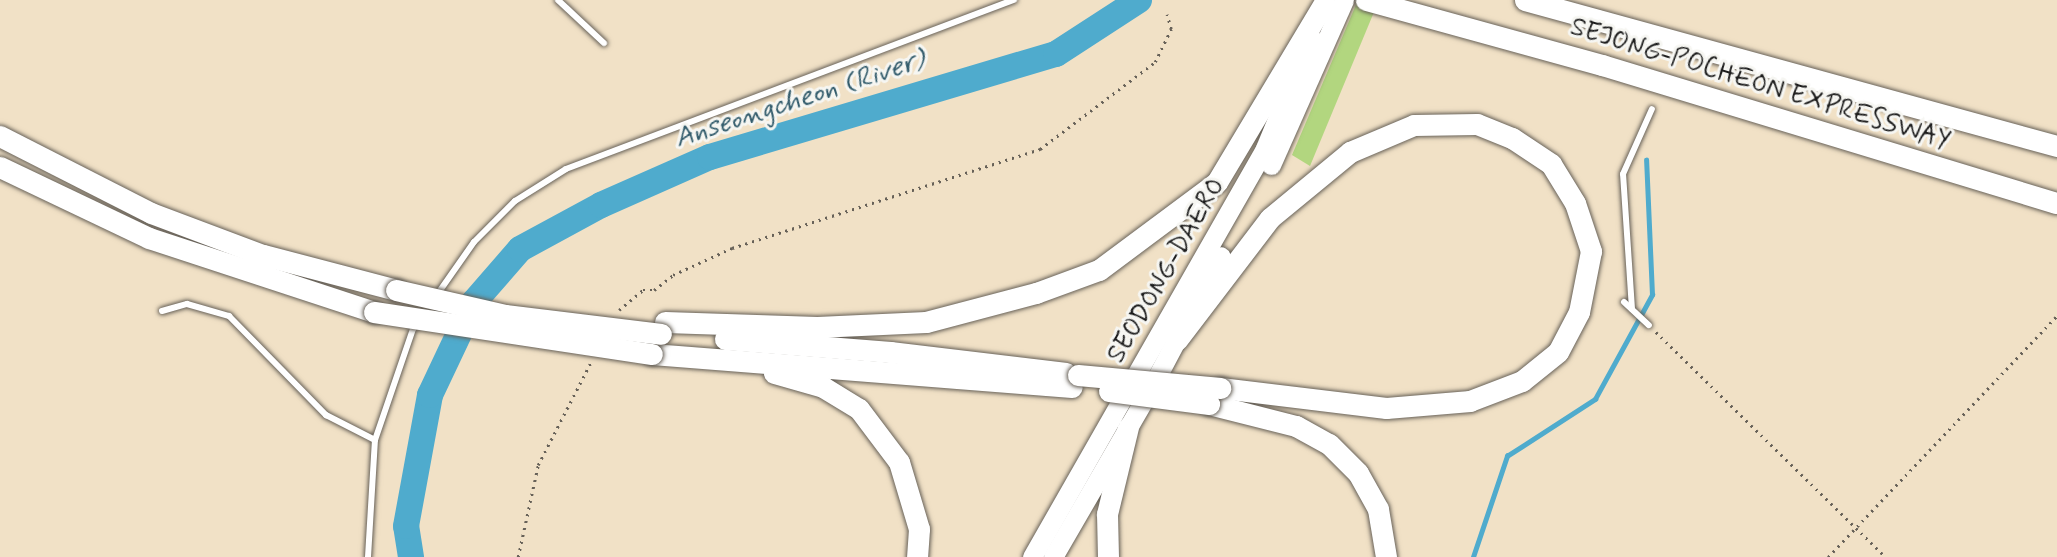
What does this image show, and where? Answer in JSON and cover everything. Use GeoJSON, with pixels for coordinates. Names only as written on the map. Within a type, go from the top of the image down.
{"type":"FeatureCollection","features":[{"type":"Feature","properties":{"kind":"highway","name":"SEJONG-POCHEON EXPRESSWAY"},"geometry":{"type":"LineString","coordinates":[[1366,0],[2057,203]]}},
{"type":"Feature","properties":{"kind":"highway","name":"SEJONG-POCHEON EXPRESSWAY"},"geometry":{"type":"LineString","coordinates":[[1524,0],[2057,146]]}},
{"type":"Feature","properties":{"kind":"highway"},"geometry":{"type":"LineString","coordinates":[[663,328],[817,327],[926,322],[1036,293],[1099,270],[1217,182],[1331,1]]}},
{"type":"Feature","properties":{"kind":"highway"},"geometry":{"type":"LineString","coordinates":[[0,167],[149,238],[374,312],[652,354],[1075,381],[1215,396],[1386,408],[1470,401],[1522,382],[1558,352],[1579,312],[1591,251],[1575,202],[1551,164],[1512,138],[1477,124],[1414,125],[1350,152],[1270,218],[1177,340]]}},
{"type":"Feature","properties":{"kind":"highway"},"geometry":{"type":"LineString","coordinates":[[0,136],[151,213],[263,255],[505,315],[663,328],[890,352],[1075,381]]}},
{"type":"Feature","properties":{"kind":"highway"},"geometry":{"type":"LineString","coordinates":[[732,360],[823,387],[859,409],[899,462],[919,529],[917,557]]}},
{"type":"Feature","properties":{"kind":"highway"},"geometry":{"type":"LineString","coordinates":[[1215,396],[1296,426],[1329,444],[1358,473],[1378,509],[1386,557]]}},
{"type":"Feature","properties":{"kind":"highway"},"geometry":{"type":"LineString","coordinates":[[1108,557],[1107,514],[1128,427]]}},
{"type":"Feature","properties":{"kind":"main road","name":"SEODONG-DAERO"},"geometry":{"type":"LineString","coordinates":[[1053,557],[1177,340],[1287,134],[1331,1]]}},
{"type":"Feature","properties":{"kind":"main road","name":"SEODONG-DAERO"},"geometry":{"type":"LineString","coordinates":[[1032,557],[1265,148],[1331,1]]}},
{"type":"Feature","properties":{"kind":"lane"},"geometry":{"type":"LineString","coordinates":[[558,0],[604,43]]}},
{"type":"Feature","properties":{"kind":"lane"},"geometry":{"type":"LineString","coordinates":[[368,557],[375,440],[399,365],[431,299],[474,242],[515,201],[566,170],[628,145],[1014,0]]}},
{"type":"Feature","properties":{"kind":"lane"},"geometry":{"type":"LineString","coordinates":[[1634,311],[1623,174],[1652,109]]}},
{"type":"Feature","properties":{"kind":"lane"},"geometry":{"type":"LineString","coordinates":[[1624,302],[1648,325]]}},
{"type":"Feature","properties":{"kind":"lane"},"geometry":{"type":"LineString","coordinates":[[162,311],[187,304],[229,316],[326,415],[375,440]]}},
{"type":"Feature","properties":{"kind":"path"},"geometry":{"type":"LineString","coordinates":[[613,322],[643,290],[654,290],[673,275],[732,248],[1040,149],[1155,62],[1171,29],[1167,15]]}},
{"type":"Feature","properties":{"kind":"path"},"geometry":{"type":"LineString","coordinates":[[1828,557],[2057,316]]}},
{"type":"Feature","properties":{"kind":"path"},"geometry":{"type":"LineString","coordinates":[[1648,325],[1886,557]]}},
{"type":"Feature","properties":{"kind":"path"},"geometry":{"type":"LineString","coordinates":[[518,557],[538,465],[594,356]]}},
{"type":"Feature","properties":{"kind":"green space"},"geometry":{"type":"Polygon","coordinates":[[[1358,0],[1379,0],[1310,166],[1292,155],[1358,0]]]}},
{"type":"Feature","properties":{"kind":"waterway","name":"Anseongcheon (River)"},"geometry":{"type":"LineString","coordinates":[[411,557],[406,526],[430,395],[474,302],[520,249],[601,205],[710,157],[1056,54],[1139,0]]}},
{"type":"Feature","properties":{"kind":"waterway"},"geometry":{"type":"LineString","coordinates":[[1473,557],[1507,456],[1595,399],[1652,295],[1646,160]]}}]}
